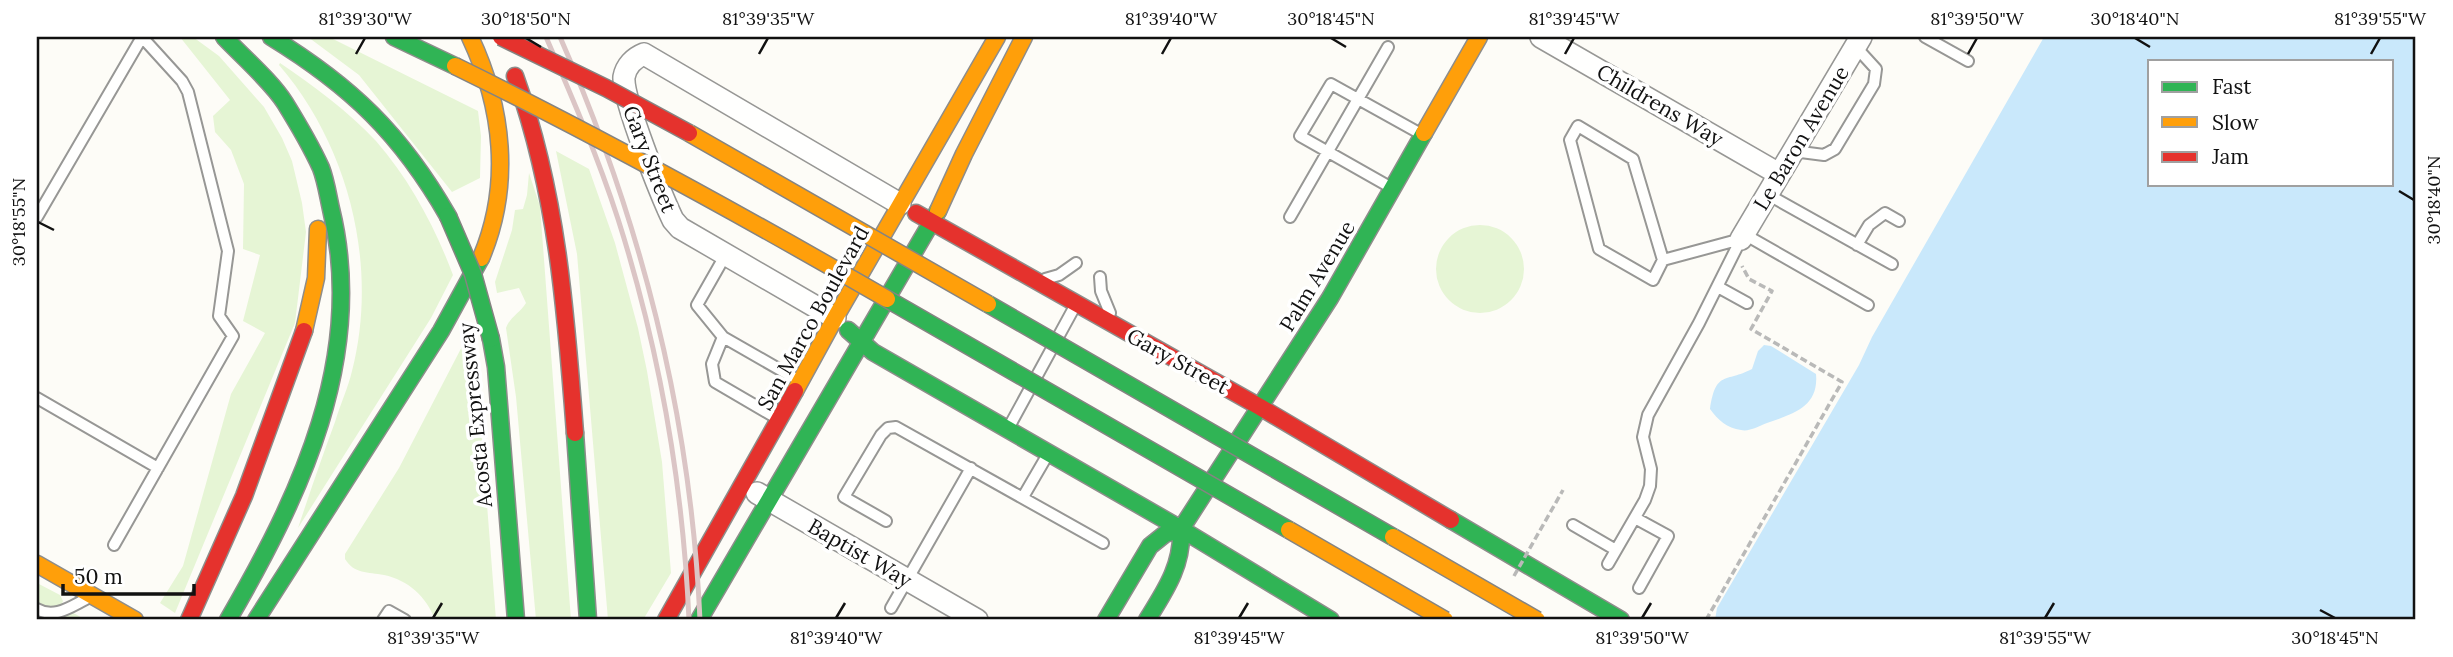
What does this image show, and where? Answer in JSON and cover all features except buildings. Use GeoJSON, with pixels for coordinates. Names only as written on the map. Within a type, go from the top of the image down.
{"type":"FeatureCollection","features":[{"type":"Feature","properties":{"kind":"main road"},"geometry":{"type":"LineString","coordinates":[[224,37],[257,68],[286,106],[316,158],[336,215],[343,271],[343,318],[326,406],[301,480],[280,527],[230,617]]}},
{"type":"Feature","properties":{"kind":"main road","name":"Acosta Expressway"},"geometry":{"type":"LineString","coordinates":[[271,37],[334,77],[377,116],[399,141],[420,169],[448,216],[473,274],[496,367],[516,620]]}},
{"type":"Feature","properties":{"kind":"main road"},"geometry":{"type":"LineString","coordinates":[[394,37],[579,127],[745,217],[1446,620]]}},
{"type":"Feature","properties":{"kind":"main road"},"geometry":{"type":"LineString","coordinates":[[454,341],[480,276],[493,226],[500,177],[497,121],[488,80],[470,37]]}},
{"type":"Feature","properties":{"kind":"main road"},"geometry":{"type":"LineString","coordinates":[[499,37],[606,88]]}},
{"type":"Feature","properties":{"kind":"main road"},"geometry":{"type":"LineString","coordinates":[[499,37],[532,126],[556,235],[566,320],[588,620]]}},
{"type":"Feature","properties":{"kind":"main road"},"geometry":{"type":"LineString","coordinates":[[522,37],[606,88],[738,160],[1538,620]]}},
{"type":"Feature","properties":{"kind":"main road","name":"San Marco Boulevard"},"geometry":{"type":"LineString","coordinates":[[666,620],[835,318],[997,37]]}},
{"type":"Feature","properties":{"kind":"main road"},"geometry":{"type":"LineString","coordinates":[[699,620],[933,223],[1024,37]]}},
{"type":"Feature","properties":{"kind":"main road","name":"Palm Avenue"},"geometry":{"type":"LineString","coordinates":[[1147,620],[1180,562],[1183,546],[1181,529],[1330,299],[1479,37]]}},
{"type":"Feature","properties":{"kind":"main road"},"geometry":{"type":"LineString","coordinates":[[189,620],[217,565],[239,512],[299,348],[315,288],[319,252],[316,205],[306,154],[286,106]]}},
{"type":"Feature","properties":{"kind":"main road"},"geometry":{"type":"LineString","coordinates":[[955,174],[958,205]]}},
{"type":"Feature","properties":{"kind":"main road","name":"Gary Street"},"geometry":{"type":"LineString","coordinates":[[900,204],[1260,407],[1621,620]]}},
{"type":"Feature","properties":{"kind":"main road"},"geometry":{"type":"LineString","coordinates":[[966,223],[999,260]]}},
{"type":"Feature","properties":{"kind":"main road"},"geometry":{"type":"LineString","coordinates":[[256,620],[440,333],[479,261],[493,226]]}},
{"type":"Feature","properties":{"kind":"main road","name":"Gary Street"},"geometry":{"type":"LineString","coordinates":[[835,318],[862,344],[1181,529],[1331,620]]}},
{"type":"Feature","properties":{"kind":"main road"},"geometry":{"type":"LineString","coordinates":[[882,374],[904,377],[933,387]]}},
{"type":"Feature","properties":{"kind":"main road"},"geometry":{"type":"LineString","coordinates":[[822,409],[855,383]]}},
{"type":"Feature","properties":{"kind":"main road","name":"Palm Avenue"},"geometry":{"type":"LineString","coordinates":[[1106,620],[1150,546],[1165,534],[1181,529]]}},
{"type":"Feature","properties":{"kind":"main road"},"geometry":{"type":"LineString","coordinates":[[37,564],[135,620]]}},
{"type":"Feature","properties":{"kind":"street","name":"Childrens Way"},"geometry":{"type":"LineString","coordinates":[[1541,37],[1779,174]]}},
{"type":"Feature","properties":{"kind":"street","name":"Le Baron Avenue"},"geometry":{"type":"LineString","coordinates":[[1742,237],[1858,41]]}},
{"type":"Feature","properties":{"kind":"street","name":"Gary Street"},"geometry":{"type":"LineString","coordinates":[[835,318],[680,228],[670,216],[625,89],[628,66],[649,45],[900,204]]}},
{"type":"Feature","properties":{"kind":"street","name":"Baptist Way"},"geometry":{"type":"LineString","coordinates":[[743,485],[977,620]]}},
{"type":"Feature","properties":{"kind":"lane"},"geometry":{"type":"LineString","coordinates":[[37,217],[142,37],[182,81],[188,92],[228,251],[219,316],[233,336],[114,545]]}},
{"type":"Feature","properties":{"kind":"lane"},"geometry":{"type":"LineString","coordinates":[[1926,37],[1968,61]]}},
{"type":"Feature","properties":{"kind":"lane"},"geometry":{"type":"LineString","coordinates":[[1793,151],[1824,155],[1835,149],[1874,85],[1876,69],[1858,41]]}},
{"type":"Feature","properties":{"kind":"lane"},"geometry":{"type":"LineString","coordinates":[[1290,217],[1388,47]]}},
{"type":"Feature","properties":{"kind":"lane"},"geometry":{"type":"LineString","coordinates":[[1393,188],[1300,136],[1331,83],[1423,135]]}},
{"type":"Feature","properties":{"kind":"lane"},"geometry":{"type":"LineString","coordinates":[[1664,260],[1633,159],[1578,126],[1570,140],[1599,248],[1653,280],[1664,260],[1742,237],[1868,304]]}},
{"type":"Feature","properties":{"kind":"lane"},"geometry":{"type":"LineString","coordinates":[[1767,194],[1892,264]]}},
{"type":"Feature","properties":{"kind":"lane"},"geometry":{"type":"LineString","coordinates":[[1857,245],[1869,225],[1885,213],[1899,221]]}},
{"type":"Feature","properties":{"kind":"lane"},"geometry":{"type":"LineString","coordinates":[[1608,564],[1648,493],[1651,481],[1650,464],[1643,443],[1643,430],[1648,415],[1718,287],[1742,237]]}},
{"type":"Feature","properties":{"kind":"lane"},"geometry":{"type":"LineString","coordinates":[[726,254],[697,304],[723,337],[801,382]]}},
{"type":"Feature","properties":{"kind":"lane"},"geometry":{"type":"LineString","coordinates":[[1034,280],[1059,275],[1076,263]]}},
{"type":"Feature","properties":{"kind":"lane"},"geometry":{"type":"LineString","coordinates":[[944,289],[957,267]]}},
{"type":"Feature","properties":{"kind":"lane"},"geometry":{"type":"LineString","coordinates":[[1100,277],[1103,300],[1122,329]]}},
{"type":"Feature","properties":{"kind":"lane"},"geometry":{"type":"LineString","coordinates":[[1718,287],[1747,303]]}},
{"type":"Feature","properties":{"kind":"lane"},"geometry":{"type":"LineString","coordinates":[[1007,430],[1077,304]]}},
{"type":"Feature","properties":{"kind":"lane"},"geometry":{"type":"LineString","coordinates":[[919,333],[932,311]]}},
{"type":"Feature","properties":{"kind":"lane"},"geometry":{"type":"LineString","coordinates":[[1052,321],[1076,335]]}},
{"type":"Feature","properties":{"kind":"lane"},"geometry":{"type":"LineString","coordinates":[[723,337],[713,358],[715,382],[780,420]]}},
{"type":"Feature","properties":{"kind":"lane"},"geometry":{"type":"LineString","coordinates":[[1149,407],[1162,385]]}},
{"type":"Feature","properties":{"kind":"lane"},"geometry":{"type":"LineString","coordinates":[[1015,388],[1038,402]]}},
{"type":"Feature","properties":{"kind":"lane"},"geometry":{"type":"LineString","coordinates":[[37,398],[158,468]]}},
{"type":"Feature","properties":{"kind":"lane"},"geometry":{"type":"LineString","coordinates":[[886,521],[844,497],[881,435],[888,428],[901,428],[1103,543]]}},
{"type":"Feature","properties":{"kind":"lane"},"geometry":{"type":"LineString","coordinates":[[1124,451],[1137,429]]}},
{"type":"Feature","properties":{"kind":"lane"},"geometry":{"type":"LineString","coordinates":[[1023,497],[1048,453]]}},
{"type":"Feature","properties":{"kind":"lane"},"geometry":{"type":"LineString","coordinates":[[891,608],[971,468]]}},
{"type":"Feature","properties":{"kind":"lane"},"geometry":{"type":"LineString","coordinates":[[1635,518],[1668,536],[1639,588]]}},
{"type":"Feature","properties":{"kind":"lane"},"geometry":{"type":"LineString","coordinates":[[1573,525],[1616,550]]}},
{"type":"Feature","properties":{"kind":"lane"},"geometry":{"type":"LineString","coordinates":[[37,609],[51,614],[92,596]]}},
{"type":"Feature","properties":{"kind":"lane"},"geometry":{"type":"LineString","coordinates":[[383,620],[389,611],[405,620]]}},
{"type":"Feature","properties":{"kind":"path"},"geometry":{"type":"LineString","coordinates":[[1706,620],[1842,383],[1751,330],[1772,291],[1749,279],[1740,261]]}},
{"type":"Feature","properties":{"kind":"path"},"geometry":{"type":"LineString","coordinates":[[1509,585],[1563,489]]}},
{"type":"Feature","properties":{"kind":"green space"},"geometry":{"type":"Polygon","coordinates":[[[180,37],[193,37],[219,56],[264,107],[292,161],[306,232],[295,323],[175,613],[160,603],[183,566],[231,394],[265,333],[243,321],[260,255],[243,249],[244,184],[231,150],[215,132],[213,116],[230,100],[180,37]]]}},
{"type":"Feature","properties":{"kind":"green space"},"geometry":{"type":"Polygon","coordinates":[[[308,37],[329,37],[478,111],[481,136],[480,178],[452,192],[359,75],[308,37]]]}},
{"type":"Feature","properties":{"kind":"green space"},"geometry":{"type":"Polygon","coordinates":[[[280,63],[342,109],[376,141],[421,205],[453,275],[431,318],[298,528],[350,377],[359,331],[362,290],[352,209],[340,170],[324,132],[280,63]]]}},
{"type":"Feature","properties":{"kind":"green space"},"geometry":{"type":"Polygon","coordinates":[[[556,151],[589,169],[615,243],[647,371],[662,462],[671,573],[643,620],[608,620],[577,254],[556,151]]]}},
{"type":"Feature","properties":{"kind":"green space"},"geometry":{"type":"Polygon","coordinates":[[[529,173],[540,206],[571,620],[536,620],[516,397],[506,328],[526,303],[519,288],[497,293],[495,282],[512,230],[515,210],[523,209],[529,173]]]}},
{"type":"Feature","properties":{"kind":"green space"},"geometry":{"type":"Polygon","coordinates":[[[1480,225],[1505,232],[1517,244],[1524,269],[1517,294],[1505,306],[1480,313],[1455,306],[1443,294],[1436,269],[1443,244],[1455,232],[1480,225]]]}},
{"type":"Feature","properties":{"kind":"green space"},"geometry":{"type":"Polygon","coordinates":[[[468,335],[479,402],[496,620],[435,620],[422,597],[409,585],[393,577],[357,570],[345,559],[345,554],[399,468],[468,335]]]}},
{"type":"Feature","properties":{"kind":"green space"},"geometry":{"type":"Polygon","coordinates":[[[37,583],[60,595],[63,601],[61,606],[86,620],[37,620],[37,583]]]}},
{"type":"Feature","properties":{"kind":"water"},"geometry":{"type":"Polygon","coordinates":[[[2044,37],[2416,37],[2416,620],[1715,620],[1717,608],[1859,365],[1872,337],[2044,37]]]}},
{"type":"Feature","properties":{"kind":"water"},"geometry":{"type":"Polygon","coordinates":[[[1764,345],[1771,346],[1816,374],[1813,394],[1802,408],[1786,416],[1747,430],[1731,427],[1710,409],[1715,388],[1723,380],[1752,369],[1758,351],[1764,345]]]}},
{"type":"Feature","properties":{"kind":"railway"},"geometry":{"type":"LineString","coordinates":[[546,37],[610,196],[646,317],[675,468],[689,620]]}},
{"type":"Feature","properties":{"kind":"railway"},"geometry":{"type":"LineString","coordinates":[[560,37],[615,177],[657,322],[686,470],[700,620]]}},
{"type":"Feature","properties":{"kind":"traffic: fast"},"geometry":{"type":"LineString","coordinates":[[224,37],[279,95],[313,152],[326,183],[340,264],[340,318],[333,371],[320,423],[280,524],[228,620]]}},
{"type":"Feature","properties":{"kind":"traffic: fast"},"geometry":{"type":"LineString","coordinates":[[271,37],[326,74],[372,114],[412,160],[448,216]]}},
{"type":"Feature","properties":{"kind":"traffic: fast"},"geometry":{"type":"LineString","coordinates":[[394,37],[455,66]]}},
{"type":"Feature","properties":{"kind":"traffic: fast"},"geometry":{"type":"LineString","coordinates":[[1147,620],[1176,566],[1181,529],[1330,298],[1424,133]]}},
{"type":"Feature","properties":{"kind":"traffic: fast"},"geometry":{"type":"LineString","coordinates":[[699,620],[938,211]]}},
{"type":"Feature","properties":{"kind":"traffic: fast"},"geometry":{"type":"LineString","coordinates":[[448,216],[473,274],[491,339]]}},
{"type":"Feature","properties":{"kind":"traffic: fast"},"geometry":{"type":"LineString","coordinates":[[256,620],[441,331],[481,258]]}},
{"type":"Feature","properties":{"kind":"traffic: fast"},"geometry":{"type":"LineString","coordinates":[[887,299],[1289,530]]}},
{"type":"Feature","properties":{"kind":"traffic: fast"},"geometry":{"type":"LineString","coordinates":[[988,304],[1393,537]]}},
{"type":"Feature","properties":{"kind":"traffic: fast"},"geometry":{"type":"LineString","coordinates":[[848,330],[873,352],[1181,529]]}},
{"type":"Feature","properties":{"kind":"traffic: fast"},"geometry":{"type":"LineString","coordinates":[[491,339],[496,367],[516,620]]}},
{"type":"Feature","properties":{"kind":"traffic: fast"},"geometry":{"type":"LineString","coordinates":[[575,433],[588,620]]}},
{"type":"Feature","properties":{"kind":"traffic: fast"},"geometry":{"type":"LineString","coordinates":[[1451,520],[1621,620]]}},
{"type":"Feature","properties":{"kind":"traffic: fast"},"geometry":{"type":"LineString","coordinates":[[1106,620],[1150,546],[1165,534],[1181,529]]}},
{"type":"Feature","properties":{"kind":"traffic: fast"},"geometry":{"type":"LineString","coordinates":[[1181,529],[1331,620]]}},
{"type":"Feature","properties":{"kind":"traffic: slow"},"geometry":{"type":"LineString","coordinates":[[470,37],[490,91],[499,146],[497,203],[481,258]]}},
{"type":"Feature","properties":{"kind":"traffic: slow"},"geometry":{"type":"LineString","coordinates":[[795,391],[997,37]]}},
{"type":"Feature","properties":{"kind":"traffic: slow"},"geometry":{"type":"LineString","coordinates":[[938,211],[1024,37]]}},
{"type":"Feature","properties":{"kind":"traffic: slow"},"geometry":{"type":"LineString","coordinates":[[1424,133],[1479,37]]}},
{"type":"Feature","properties":{"kind":"traffic: slow"},"geometry":{"type":"LineString","coordinates":[[455,66],[673,179],[887,299]]}},
{"type":"Feature","properties":{"kind":"traffic: slow"},"geometry":{"type":"LineString","coordinates":[[689,133],[988,304]]}},
{"type":"Feature","properties":{"kind":"traffic: slow"},"geometry":{"type":"LineString","coordinates":[[304,331],[316,278],[318,229]]}},
{"type":"Feature","properties":{"kind":"traffic: slow"},"geometry":{"type":"LineString","coordinates":[[1289,530],[1445,620]]}},
{"type":"Feature","properties":{"kind":"traffic: slow"},"geometry":{"type":"LineString","coordinates":[[1393,537],[1537,620]]}},
{"type":"Feature","properties":{"kind":"traffic: slow"},"geometry":{"type":"LineString","coordinates":[[37,564],[135,620]]}},
{"type":"Feature","properties":{"kind":"traffic: jam"},"geometry":{"type":"LineString","coordinates":[[501,37],[606,88],[689,133]]}},
{"type":"Feature","properties":{"kind":"traffic: jam"},"geometry":{"type":"LineString","coordinates":[[515,76],[541,164],[550,208],[563,297],[575,433]]}},
{"type":"Feature","properties":{"kind":"traffic: jam"},"geometry":{"type":"LineString","coordinates":[[916,213],[1260,407]]}},
{"type":"Feature","properties":{"kind":"traffic: jam"},"geometry":{"type":"LineString","coordinates":[[189,620],[244,496],[304,331]]}},
{"type":"Feature","properties":{"kind":"traffic: jam"},"geometry":{"type":"LineString","coordinates":[[666,620],[795,391]]}},
{"type":"Feature","properties":{"kind":"traffic: jam"},"geometry":{"type":"LineString","coordinates":[[1260,407],[1451,520]]}}]}
